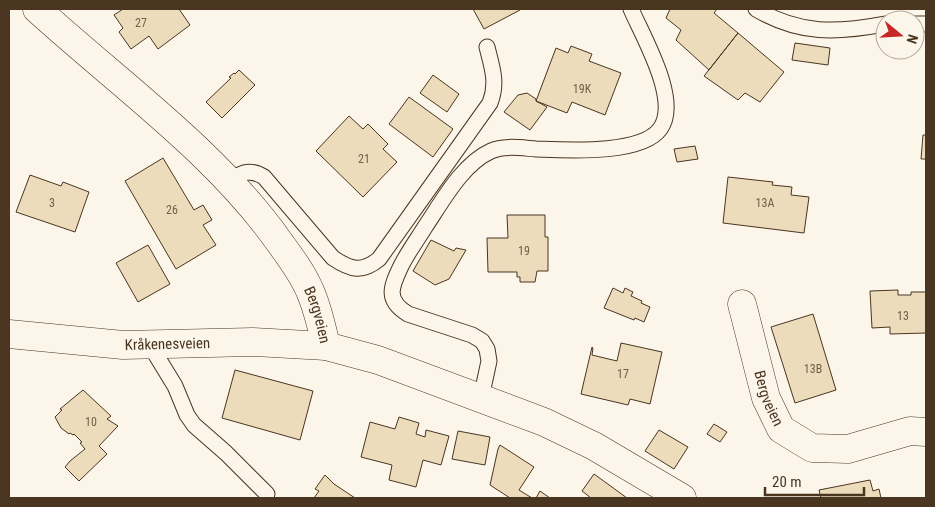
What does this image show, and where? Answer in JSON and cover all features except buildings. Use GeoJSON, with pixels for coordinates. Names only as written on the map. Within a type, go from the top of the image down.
{"type":"FeatureCollection","features":[{"type":"Feature","properties":{"kind":"street","name":"Bergveien"},"geometry":{"type":"LineString","coordinates":[[37,9],[163,119],[229,180],[270,228],[297,267],[310,290],[326,346],[378,360],[544,422],[594,446],[682,498]]}},
{"type":"Feature","properties":{"kind":"street","name":"Bergveien"},"geometry":{"type":"LineString","coordinates":[[742,304],[766,398],[781,429],[812,448],[848,449],[910,431],[926,432]]}},
{"type":"Feature","properties":{"kind":"street","name":"Kråkenesveien"},"geometry":{"type":"LineString","coordinates":[[9,334],[123,345],[252,342],[326,346]]}},
{"type":"Feature","properties":{"kind":"lane"},"geometry":{"type":"LineString","coordinates":[[481,398],[489,361],[487,349],[482,341],[472,335],[408,314],[399,309],[394,302],[392,293],[393,283],[405,258],[456,181],[477,160],[492,150],[512,148],[574,150],[612,148],[645,141],[654,135],[665,120],[667,110],[666,97],[662,80],[631,9]]}},
{"type":"Feature","properties":{"kind":"lane"},"geometry":{"type":"LineString","coordinates":[[756,9],[780,21],[820,31],[853,30],[875,26]]}},
{"type":"Feature","properties":{"kind":"lane"},"geometry":{"type":"LineString","coordinates":[[229,180],[246,171],[258,173],[264,177],[333,258],[343,265],[352,268],[362,269],[370,266],[379,259],[490,103],[494,94],[494,73],[487,47]]}},
{"type":"Feature","properties":{"kind":"lane"},"geometry":{"type":"LineString","coordinates":[[152,344],[153,350],[194,425],[226,453],[266,494]]}}]}
